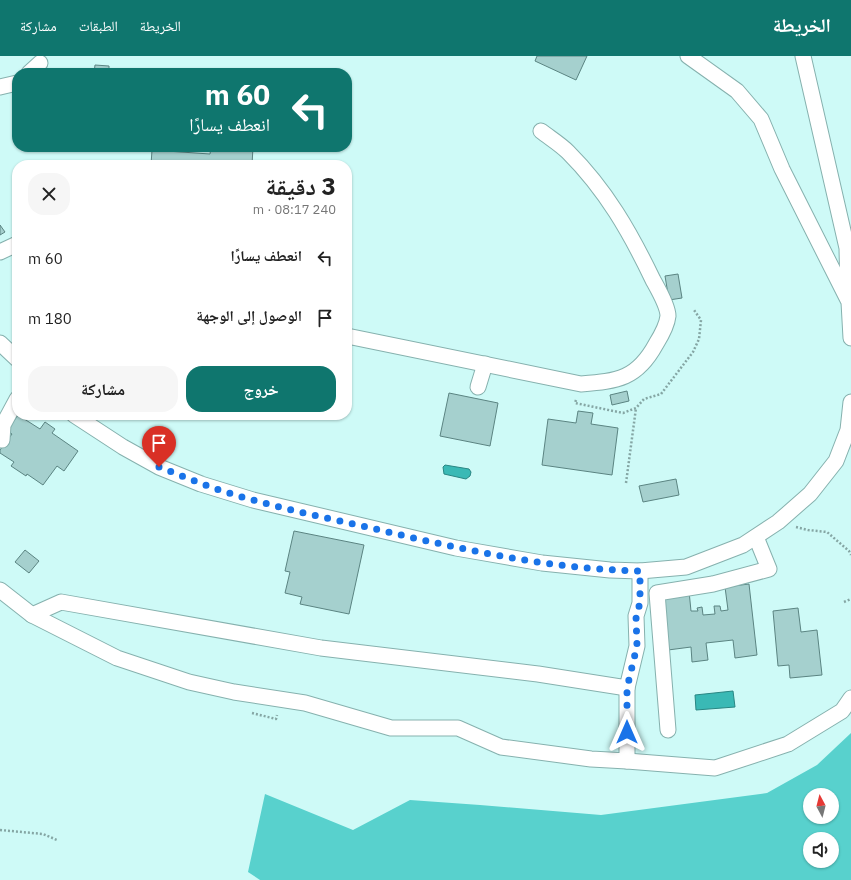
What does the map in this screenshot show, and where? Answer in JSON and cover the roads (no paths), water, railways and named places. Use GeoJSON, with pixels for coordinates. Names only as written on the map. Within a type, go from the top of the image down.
{"type":"FeatureCollection","features":[{"type":"Feature","properties":{"kind":"street"},"geometry":{"type":"LineString","coordinates":[[688,56],[737,92],[761,119],[782,169],[848,302]]}},
{"type":"Feature","properties":{"kind":"street"},"geometry":{"type":"LineString","coordinates":[[803,56],[847,248],[848,302],[851,338]]}},
{"type":"Feature","properties":{"kind":"street"},"geometry":{"type":"LineString","coordinates":[[0,88],[12,84]]}},
{"type":"Feature","properties":{"kind":"street"},"geometry":{"type":"LineString","coordinates":[[352,337],[581,384],[606,382],[630,375],[648,358],[661,336],[668,316],[663,301],[624,222],[591,177],[566,150],[541,131]]}},
{"type":"Feature","properties":{"kind":"street"},"geometry":{"type":"LineString","coordinates":[[0,252],[12,246]]}},
{"type":"Feature","properties":{"kind":"street"},"geometry":{"type":"LineString","coordinates":[[0,342],[12,354]]}},
{"type":"Feature","properties":{"kind":"street"},"geometry":{"type":"LineString","coordinates":[[478,387],[485,364]]}},
{"type":"Feature","properties":{"kind":"street"},"geometry":{"type":"LineString","coordinates":[[82,420],[123,447],[159,467],[202,484],[253,500],[456,548],[542,563],[610,570],[640,571],[686,567],[743,545],[778,522],[810,494],[836,462],[848,430],[851,402]]}},
{"type":"Feature","properties":{"kind":"street"},"geometry":{"type":"LineString","coordinates":[[2,440],[3,425],[12,408]]}},
{"type":"Feature","properties":{"kind":"street"},"geometry":{"type":"LineString","coordinates":[[668,730],[658,593],[713,584],[769,569],[756,537]]}},
{"type":"Feature","properties":{"kind":"street"},"geometry":{"type":"LineString","coordinates":[[627,761],[627,688],[637,646],[636,616],[640,603],[640,571]]}},
{"type":"Feature","properties":{"kind":"street"},"geometry":{"type":"LineString","coordinates":[[0,590],[32,615],[117,658],[189,682],[234,692],[305,703],[391,728],[458,728],[501,747],[591,759],[715,768],[788,744],[842,711],[851,698]]}},
{"type":"Feature","properties":{"kind":"street"},"geometry":{"type":"LineString","coordinates":[[32,615],[61,602],[321,648],[538,674],[627,688]]}}]}
